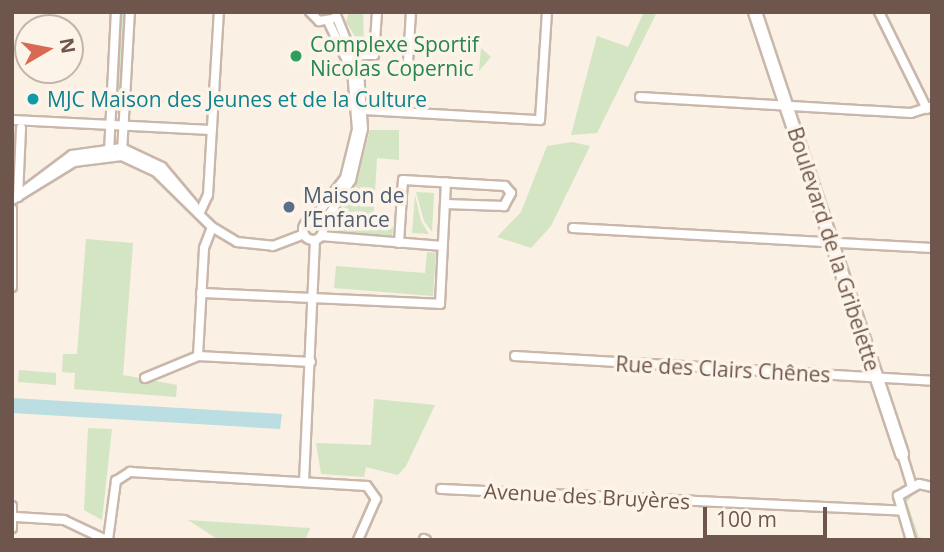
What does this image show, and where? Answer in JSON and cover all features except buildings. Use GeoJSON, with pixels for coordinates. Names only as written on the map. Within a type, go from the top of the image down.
{"type":"FeatureCollection","features":[{"type":"Feature","properties":{"kind":"main road","name":"Boulevard de la Gribelette"},"geometry":{"type":"LineString","coordinates":[[755,12],[902,454]]}},
{"type":"Feature","properties":{"kind":"street"},"geometry":{"type":"LineString","coordinates":[[109,151],[116,12]]}},
{"type":"Feature","properties":{"kind":"street"},"geometry":{"type":"LineString","coordinates":[[122,152],[130,12]]}},
{"type":"Feature","properties":{"kind":"street"},"geometry":{"type":"LineString","coordinates":[[199,214],[208,195],[219,12]]}},
{"type":"Feature","properties":{"kind":"street"},"geometry":{"type":"LineString","coordinates":[[304,234],[345,178],[357,129],[352,71],[328,21],[310,12]]}},
{"type":"Feature","properties":{"kind":"street"},"geometry":{"type":"LineString","coordinates":[[354,55],[374,55],[377,12]]}},
{"type":"Feature","properties":{"kind":"street"},"geometry":{"type":"LineString","coordinates":[[408,62],[411,12]]}},
{"type":"Feature","properties":{"kind":"street"},"geometry":{"type":"LineString","coordinates":[[364,110],[540,120],[547,12]]}},
{"type":"Feature","properties":{"kind":"street"},"geometry":{"type":"LineString","coordinates":[[640,97],[786,106],[929,108],[879,12]]}},
{"type":"Feature","properties":{"kind":"street"},"geometry":{"type":"LineString","coordinates":[[304,482],[318,238],[321,226],[356,168],[364,110],[354,55],[337,14],[328,21]]}},
{"type":"Feature","properties":{"kind":"street"},"geometry":{"type":"LineString","coordinates":[[12,120],[212,130]]}},
{"type":"Feature","properties":{"kind":"street"},"geometry":{"type":"LineString","coordinates":[[15,198],[20,128]]}},
{"type":"Feature","properties":{"kind":"street"},"geometry":{"type":"LineString","coordinates":[[15,198],[72,155],[122,152],[156,172],[212,228],[264,246],[304,234],[318,238],[443,246]]}},
{"type":"Feature","properties":{"kind":"street"},"geometry":{"type":"LineString","coordinates":[[399,243],[403,180],[505,186],[511,200],[504,206],[445,204]]}},
{"type":"Feature","properties":{"kind":"street"},"geometry":{"type":"LineString","coordinates":[[201,293],[440,304],[446,182]]}},
{"type":"Feature","properties":{"kind":"street"},"geometry":{"type":"LineString","coordinates":[[12,209],[12,287]]}},
{"type":"Feature","properties":{"kind":"street"},"geometry":{"type":"LineString","coordinates":[[312,221],[321,226]]}},
{"type":"Feature","properties":{"kind":"street"},"geometry":{"type":"LineString","coordinates":[[198,356],[201,293],[212,228]]}},
{"type":"Feature","properties":{"kind":"street"},"geometry":{"type":"LineString","coordinates":[[573,228],[932,248]]}},
{"type":"Feature","properties":{"kind":"street"},"geometry":{"type":"LineString","coordinates":[[145,378],[198,356],[311,362]]}},
{"type":"Feature","properties":{"kind":"street","name":"Rue des Clairs Chênes"},"geometry":{"type":"LineString","coordinates":[[514,356],[932,381]]}},
{"type":"Feature","properties":{"kind":"street","name":"Boulevard de la Gribelette"},"geometry":{"type":"LineString","coordinates":[[902,454],[912,486]]}},
{"type":"Feature","properties":{"kind":"street"},"geometry":{"type":"LineString","coordinates":[[16,517],[64,520],[106,540],[116,481],[130,472],[367,486],[376,493],[358,540]]}},
{"type":"Feature","properties":{"kind":"street"},"geometry":{"type":"LineString","coordinates":[[908,539],[898,496],[912,486],[932,487]]}},
{"type":"Feature","properties":{"kind":"street","name":"Avenue des Bruyères"},"geometry":{"type":"LineString","coordinates":[[442,489],[900,511]]}},
{"type":"Feature","properties":{"kind":"street"},"geometry":{"type":"LineString","coordinates":[[12,506],[16,517],[12,528]]}},
{"type":"Feature","properties":{"kind":"green space"},"geometry":{"type":"Polygon","coordinates":[[[119,12],[126,12],[121,114],[114,114],[119,12]]]}},
{"type":"Feature","properties":{"kind":"green space"},"geometry":{"type":"Polygon","coordinates":[[[349,12],[363,12],[364,51],[346,22],[349,12]]]}},
{"type":"Feature","properties":{"kind":"green space"},"geometry":{"type":"Polygon","coordinates":[[[644,12],[657,12],[597,133],[571,135],[597,36],[628,47],[644,12]]]}},
{"type":"Feature","properties":{"kind":"green space"},"geometry":{"type":"Polygon","coordinates":[[[481,48],[491,57],[479,71],[481,48]]]}},
{"type":"Feature","properties":{"kind":"green space"},"geometry":{"type":"Polygon","coordinates":[[[370,130],[399,130],[399,160],[377,158],[373,226],[393,227],[392,236],[334,232],[332,226],[356,186],[370,130]]]}},
{"type":"Feature","properties":{"kind":"green space"},"geometry":{"type":"Polygon","coordinates":[[[572,142],[590,146],[551,226],[531,248],[497,237],[521,212],[547,146],[572,142]]]}},
{"type":"Feature","properties":{"kind":"green space"},"geometry":{"type":"Polygon","coordinates":[[[416,192],[434,193],[432,232],[424,221],[416,192]]]}},
{"type":"Feature","properties":{"kind":"green space"},"geometry":{"type":"Polygon","coordinates":[[[415,195],[421,221],[429,234],[412,233],[415,195]]]}},
{"type":"Feature","properties":{"kind":"green space"},"geometry":{"type":"Polygon","coordinates":[[[86,239],[133,243],[123,375],[177,385],[176,397],[74,389],[75,373],[62,372],[63,354],[77,354],[86,239]]]}},
{"type":"Feature","properties":{"kind":"green space"},"geometry":{"type":"Polygon","coordinates":[[[427,252],[436,253],[433,296],[334,288],[336,266],[425,273],[427,252]]]}},
{"type":"Feature","properties":{"kind":"green space"},"geometry":{"type":"Polygon","coordinates":[[[19,370],[56,373],[56,385],[18,382],[19,370]]]}},
{"type":"Feature","properties":{"kind":"green space"},"geometry":{"type":"Polygon","coordinates":[[[374,399],[435,405],[406,466],[398,475],[366,467],[364,477],[321,474],[316,443],[371,445],[374,399]]]}},
{"type":"Feature","properties":{"kind":"green space"},"geometry":{"type":"Polygon","coordinates":[[[88,428],[112,429],[102,520],[84,510],[88,428]]]}},
{"type":"Feature","properties":{"kind":"green space"},"geometry":{"type":"Polygon","coordinates":[[[919,487],[907,502],[919,537],[932,540],[915,540],[901,499],[919,487]]]}},
{"type":"Feature","properties":{"kind":"green space"},"geometry":{"type":"Polygon","coordinates":[[[188,520],[310,529],[305,540],[219,540],[188,520]]]}},
{"type":"Feature","properties":{"kind":"water"},"geometry":{"type":"Polygon","coordinates":[[[12,398],[282,414],[280,429],[12,413],[12,398]]]}},
{"type":"Feature","properties":{"kind":"place","name":"Complexe Sportif Nicolas Copernic"},"geometry":{"type":"Point","coordinates":[296,56]}},
{"type":"Feature","properties":{"kind":"place","name":"MJC Maison des Jeunes et de la Culture"},"geometry":{"type":"Point","coordinates":[33,99]}},
{"type":"Feature","properties":{"kind":"place","name":"Maison de l’Enfance"},"geometry":{"type":"Point","coordinates":[289,207]}}]}
